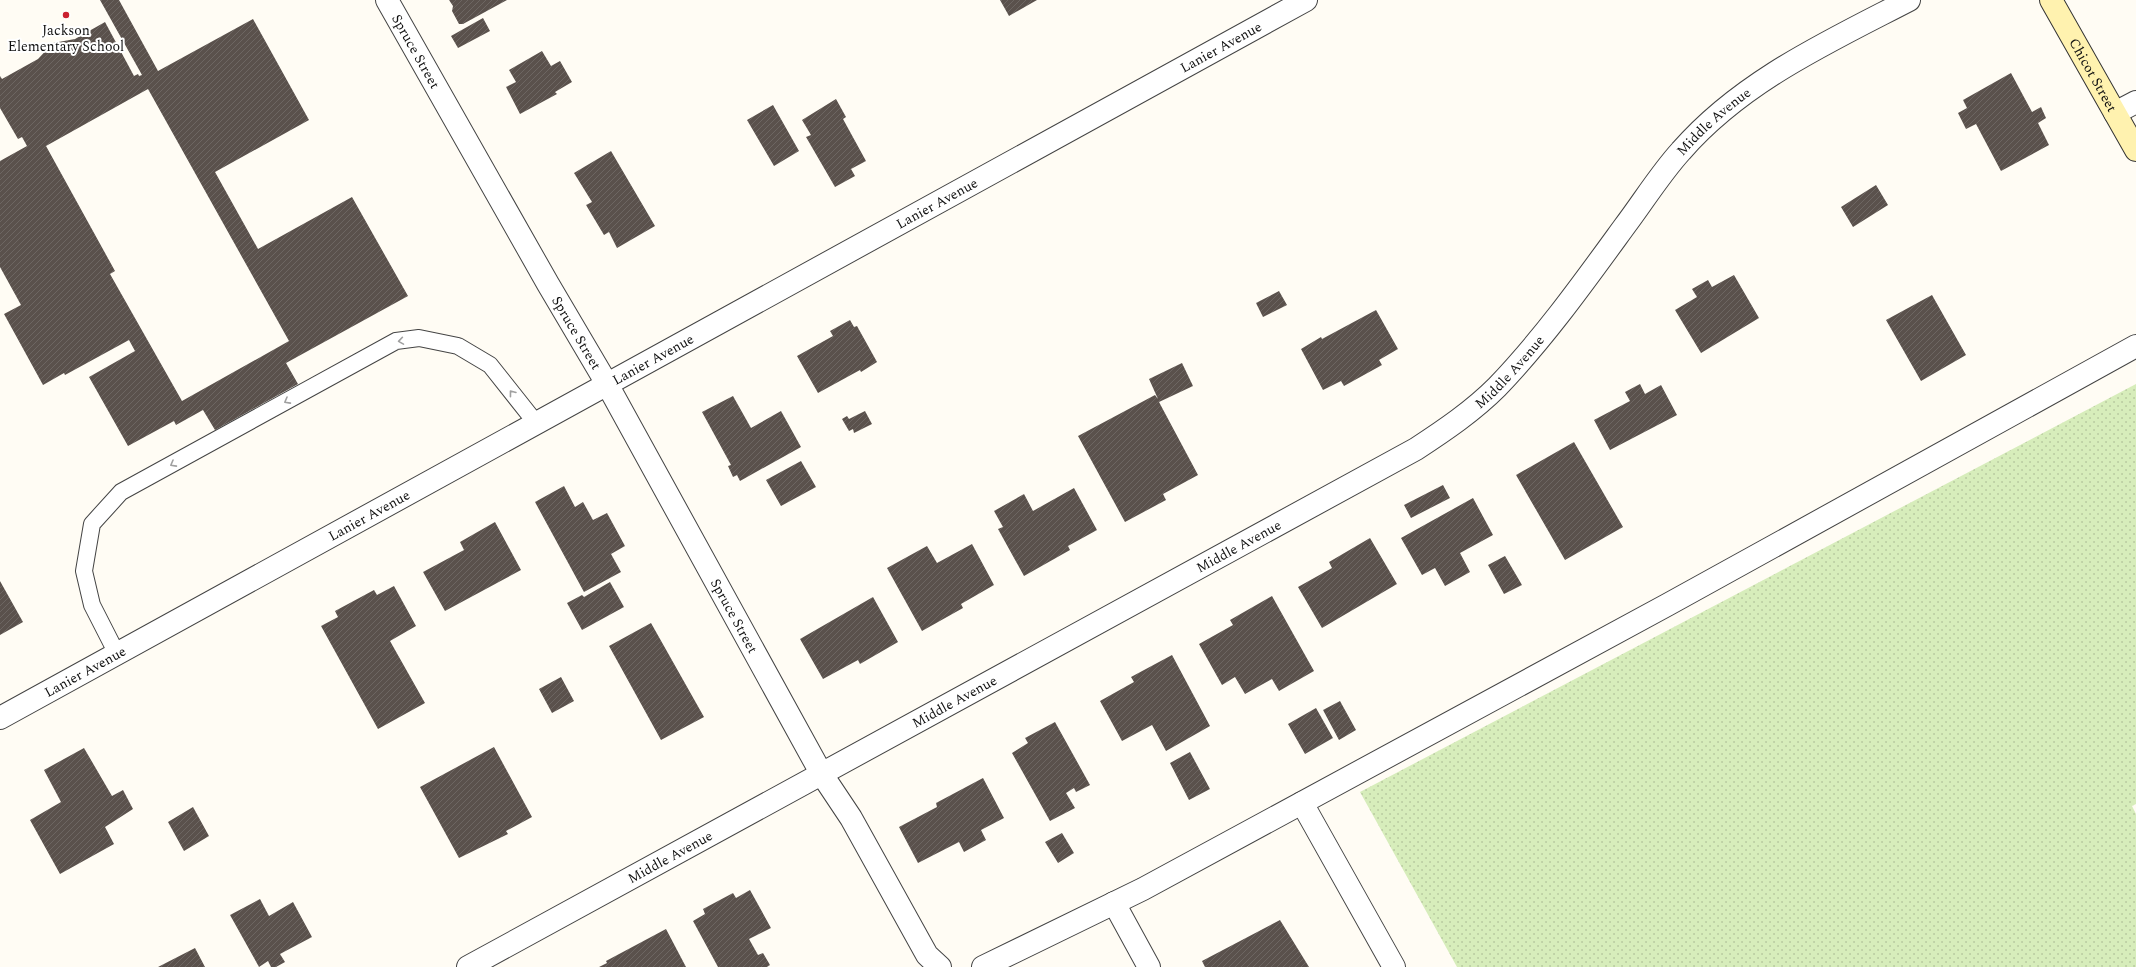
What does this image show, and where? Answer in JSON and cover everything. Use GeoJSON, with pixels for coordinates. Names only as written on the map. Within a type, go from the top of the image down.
{"type":"FeatureCollection","features":[{"type":"Feature","properties":{"kind":"main road","name":"Chicot Street"},"geometry":{"type":"LineString","coordinates":[[2051,0],[2136,150]]}},
{"type":"Feature","properties":{"kind":"street","name":"Spruce Street"},"geometry":{"type":"LineString","coordinates":[[387,0],[548,284],[607,384],[821,773],[851,818],[927,955],[940,967]]}},
{"type":"Feature","properties":{"kind":"street","name":"Lanier Avenue"},"geometry":{"type":"LineString","coordinates":[[0,718],[1306,0]]}},
{"type":"Feature","properties":{"kind":"street","name":"Middle Avenue"},"geometry":{"type":"LineString","coordinates":[[468,967],[1416,449],[1459,420],[1496,388],[1556,320],[1680,151],[1723,109],[1756,84],[1805,54],[1909,0]]}},
{"type":"Feature","properties":{"kind":"street"},"geometry":{"type":"LineString","coordinates":[[2115,113],[2136,102]]}},
{"type":"Feature","properties":{"kind":"street"},"geometry":{"type":"LineString","coordinates":[[984,967],[1114,903],[1302,803],[1674,601],[2136,346]]}},
{"type":"Feature","properties":{"kind":"street"},"geometry":{"type":"LineString","coordinates":[[1302,803],[1394,967]]}},
{"type":"Feature","properties":{"kind":"street"},"geometry":{"type":"LineString","coordinates":[[1114,903],[1149,967]]}},
{"type":"Feature","properties":{"kind":"lane"},"geometry":{"type":"LineString","coordinates":[[117,654],[92,605],[84,571],[92,524],[120,492],[396,341],[419,338],[458,346],[490,365],[536,423]]}},
{"type":"Feature","properties":{"kind":"green space"},"geometry":{"type":"Polygon","coordinates":[[[2136,384],[2136,804],[2132,806],[2136,814],[2136,967],[1457,967],[1360,792],[2136,384]]]}},
{"type":"Feature","properties":{"kind":"building"},"geometry":{"type":"Polygon","coordinates":[[[100,0],[119,0],[158,71],[253,19],[309,120],[215,172],[258,249],[352,197],[408,296],[286,363],[298,384],[215,430],[203,410],[176,425],[174,421],[128,446],[89,377],[135,351],[129,340],[65,375],[64,373],[43,385],[4,314],[21,305],[0,267],[0,161],[27,146],[22,137],[18,139],[0,108],[0,76],[2,79],[38,59],[53,43],[75,39],[105,22],[134,76],[138,74],[139,76],[142,75],[100,0]],[[148,89],[46,146],[115,271],[110,274],[182,401],[289,341],[148,89]]]}},
{"type":"Feature","properties":{"kind":"building"},"geometry":{"type":"Polygon","coordinates":[[[449,0],[507,0],[463,24],[459,24],[452,11],[453,6],[449,0]]]}},
{"type":"Feature","properties":{"kind":"building"},"geometry":{"type":"Polygon","coordinates":[[[1000,0],[1037,0],[1009,16],[1000,0]]]}},
{"type":"Feature","properties":{"kind":"building"},"geometry":{"type":"Polygon","coordinates":[[[483,18],[490,31],[458,48],[451,36],[483,18]]]}},
{"type":"Feature","properties":{"kind":"building"},"geometry":{"type":"Polygon","coordinates":[[[542,51],[551,66],[560,61],[572,82],[555,92],[557,94],[520,114],[506,87],[516,82],[509,70],[542,51]]]}},
{"type":"Feature","properties":{"kind":"building"},"geometry":{"type":"Polygon","coordinates":[[[2011,73],[2032,112],[2041,107],[2046,118],[2038,123],[2049,145],[2001,171],[1976,124],[1966,129],[1958,113],[1967,108],[1963,100],[2011,73]]]}},
{"type":"Feature","properties":{"kind":"building"},"geometry":{"type":"Polygon","coordinates":[[[836,99],[846,117],[843,119],[866,161],[851,169],[855,176],[835,187],[806,137],[811,135],[802,120],[836,99]]]}},
{"type":"Feature","properties":{"kind":"building"},"geometry":{"type":"Polygon","coordinates":[[[773,105],[799,151],[774,166],[747,120],[773,105]]]}},
{"type":"Feature","properties":{"kind":"building"},"geometry":{"type":"Polygon","coordinates":[[[611,151],[655,226],[617,248],[609,232],[604,235],[586,205],[592,202],[574,173],[611,151]]]}},
{"type":"Feature","properties":{"kind":"building"},"geometry":{"type":"Polygon","coordinates":[[[1876,185],[1888,205],[1853,227],[1841,207],[1876,185]]]}},
{"type":"Feature","properties":{"kind":"building"},"geometry":{"type":"Polygon","coordinates":[[[1734,275],[1759,318],[1701,353],[1675,310],[1697,297],[1692,289],[1708,280],[1712,287],[1734,275]]]}},
{"type":"Feature","properties":{"kind":"building"},"geometry":{"type":"Polygon","coordinates":[[[1279,291],[1287,305],[1263,317],[1256,303],[1279,291]]]}},
{"type":"Feature","properties":{"kind":"building"},"geometry":{"type":"Polygon","coordinates":[[[1932,295],[1966,355],[1921,381],[1886,320],[1932,295]]]}},
{"type":"Feature","properties":{"kind":"building"},"geometry":{"type":"Polygon","coordinates":[[[1376,310],[1398,349],[1379,360],[1382,365],[1344,386],[1341,381],[1323,390],[1301,349],[1321,337],[1322,339],[1376,310]]]}},
{"type":"Feature","properties":{"kind":"building"},"geometry":{"type":"Polygon","coordinates":[[[850,320],[854,327],[857,326],[877,362],[861,372],[860,370],[818,393],[797,356],[833,336],[830,331],[850,320]]]}},
{"type":"Feature","properties":{"kind":"building"},"geometry":{"type":"Polygon","coordinates":[[[1182,363],[1193,386],[1159,402],[1198,475],[1163,494],[1166,500],[1125,522],[1078,436],[1155,395],[1158,399],[1149,379],[1182,363]]]}},
{"type":"Feature","properties":{"kind":"building"},"geometry":{"type":"Polygon","coordinates":[[[1640,384],[1645,394],[1661,385],[1677,415],[1610,450],[1594,420],[1630,401],[1625,392],[1640,384]]]}},
{"type":"Feature","properties":{"kind":"building"},"geometry":{"type":"Polygon","coordinates":[[[733,396],[751,428],[781,411],[801,447],[740,481],[737,475],[733,477],[728,466],[731,465],[702,412],[733,396]]]}},
{"type":"Feature","properties":{"kind":"building"},"geometry":{"type":"Polygon","coordinates":[[[865,411],[872,424],[854,433],[853,429],[849,431],[842,419],[847,416],[849,419],[865,411]]]}},
{"type":"Feature","properties":{"kind":"building"},"geometry":{"type":"Polygon","coordinates":[[[1574,442],[1623,527],[1565,560],[1516,475],[1574,442]]]}},
{"type":"Feature","properties":{"kind":"building"},"geometry":{"type":"Polygon","coordinates":[[[801,461],[816,487],[781,506],[766,480],[801,461]]]}},
{"type":"Feature","properties":{"kind":"building"},"geometry":{"type":"Polygon","coordinates":[[[1443,485],[1450,498],[1411,518],[1404,505],[1443,485]]]}},
{"type":"Feature","properties":{"kind":"building"},"geometry":{"type":"Polygon","coordinates":[[[564,486],[575,507],[583,502],[593,520],[607,513],[625,546],[611,554],[621,572],[584,592],[535,502],[564,486]]]}},
{"type":"Feature","properties":{"kind":"building"},"geometry":{"type":"Polygon","coordinates":[[[1074,488],[1097,530],[1068,546],[1070,550],[1024,576],[998,529],[1003,527],[994,511],[1024,494],[1033,511],[1074,488]]]}},
{"type":"Feature","properties":{"kind":"building"},"geometry":{"type":"Polygon","coordinates":[[[1473,498],[1493,535],[1460,553],[1470,572],[1445,586],[1435,568],[1422,575],[1401,538],[1473,498]]]}},
{"type":"Feature","properties":{"kind":"building"},"geometry":{"type":"Polygon","coordinates":[[[495,522],[521,570],[445,611],[423,572],[464,550],[460,542],[495,522]]]}},
{"type":"Feature","properties":{"kind":"building"},"geometry":{"type":"Polygon","coordinates":[[[1370,538],[1397,584],[1322,628],[1298,587],[1332,568],[1329,562],[1370,538]]]}},
{"type":"Feature","properties":{"kind":"building"},"geometry":{"type":"Polygon","coordinates":[[[972,544],[994,585],[961,604],[963,608],[922,631],[887,568],[927,546],[937,563],[972,544]]]}},
{"type":"Feature","properties":{"kind":"building"},"geometry":{"type":"Polygon","coordinates":[[[1505,556],[1522,585],[1504,594],[1488,565],[1505,556]]]}},
{"type":"Feature","properties":{"kind":"building"},"geometry":{"type":"Polygon","coordinates":[[[0,581],[23,622],[0,635],[0,581]]]}},
{"type":"Feature","properties":{"kind":"building"},"geometry":{"type":"Polygon","coordinates":[[[610,582],[624,607],[582,630],[567,603],[582,595],[584,597],[610,582]]]}},
{"type":"Feature","properties":{"kind":"building"},"geometry":{"type":"Polygon","coordinates":[[[394,586],[416,626],[390,641],[425,703],[378,729],[321,626],[338,617],[335,611],[374,590],[377,595],[394,586]]]}},
{"type":"Feature","properties":{"kind":"building"},"geometry":{"type":"Polygon","coordinates":[[[1272,596],[1314,671],[1279,691],[1272,679],[1245,694],[1235,677],[1222,685],[1199,644],[1233,625],[1230,620],[1272,596]]]}},
{"type":"Feature","properties":{"kind":"building"},"geometry":{"type":"Polygon","coordinates":[[[873,597],[898,642],[860,664],[858,660],[823,679],[800,639],[873,597]]]}},
{"type":"Feature","properties":{"kind":"building"},"geometry":{"type":"Polygon","coordinates":[[[651,623],[704,717],[661,740],[609,646],[651,623]]]}},
{"type":"Feature","properties":{"kind":"building"},"geometry":{"type":"Polygon","coordinates":[[[1172,655],[1210,726],[1166,751],[1152,725],[1122,741],[1100,701],[1134,682],[1131,677],[1172,655]]]}},
{"type":"Feature","properties":{"kind":"building"},"geometry":{"type":"Polygon","coordinates":[[[561,677],[574,701],[552,713],[539,689],[561,677]]]}},
{"type":"Feature","properties":{"kind":"building"},"geometry":{"type":"Polygon","coordinates":[[[1340,701],[1356,730],[1339,740],[1323,710],[1340,701]]]}},
{"type":"Feature","properties":{"kind":"building"},"geometry":{"type":"Polygon","coordinates":[[[1316,708],[1333,738],[1305,754],[1288,724],[1316,708]]]}},
{"type":"Feature","properties":{"kind":"building"},"geometry":{"type":"Polygon","coordinates":[[[1055,722],[1090,785],[1076,792],[1074,788],[1066,793],[1075,808],[1050,821],[1012,753],[1028,743],[1025,738],[1055,722]]]}},
{"type":"Feature","properties":{"kind":"building"},"geometry":{"type":"Polygon","coordinates":[[[494,747],[532,817],[506,831],[508,834],[459,858],[420,787],[494,747]]]}},
{"type":"Feature","properties":{"kind":"building"},"geometry":{"type":"Polygon","coordinates":[[[84,748],[112,796],[123,790],[133,809],[105,827],[114,844],[60,874],[30,820],[61,802],[44,770],[84,748]]]}},
{"type":"Feature","properties":{"kind":"building"},"geometry":{"type":"Polygon","coordinates":[[[1190,752],[1210,789],[1189,800],[1170,763],[1190,752]]]}},
{"type":"Feature","properties":{"kind":"building"},"geometry":{"type":"Polygon","coordinates":[[[983,778],[1004,818],[981,830],[986,840],[964,852],[959,842],[918,863],[899,827],[937,807],[936,803],[983,778]]]}},
{"type":"Feature","properties":{"kind":"building"},"geometry":{"type":"Polygon","coordinates":[[[193,807],[209,836],[184,851],[168,822],[193,807]]]}},
{"type":"Feature","properties":{"kind":"building"},"geometry":{"type":"Polygon","coordinates":[[[1062,833],[1074,853],[1058,863],[1045,842],[1062,833]]]}},
{"type":"Feature","properties":{"kind":"building"},"geometry":{"type":"Polygon","coordinates":[[[750,890],[771,928],[749,939],[758,955],[763,953],[770,965],[767,967],[718,967],[693,921],[705,914],[703,909],[733,893],[736,898],[750,890]]]}},
{"type":"Feature","properties":{"kind":"building"},"geometry":{"type":"Polygon","coordinates":[[[260,899],[269,916],[293,902],[312,937],[280,954],[285,962],[276,967],[271,967],[268,961],[259,967],[230,915],[260,899]]]}},
{"type":"Feature","properties":{"kind":"building"},"geometry":{"type":"Polygon","coordinates":[[[1280,920],[1309,967],[1205,967],[1202,961],[1280,920]]]}},
{"type":"Feature","properties":{"kind":"building"},"geometry":{"type":"Polygon","coordinates":[[[666,929],[686,967],[599,967],[607,963],[606,961],[666,929]]]}},
{"type":"Feature","properties":{"kind":"building"},"geometry":{"type":"Polygon","coordinates":[[[195,948],[205,967],[158,967],[195,948]]]}},
{"type":"Feature","properties":{"kind":"place","name":"Jackson Elementary School"},"geometry":{"type":"Point","coordinates":[66,15]}}]}
